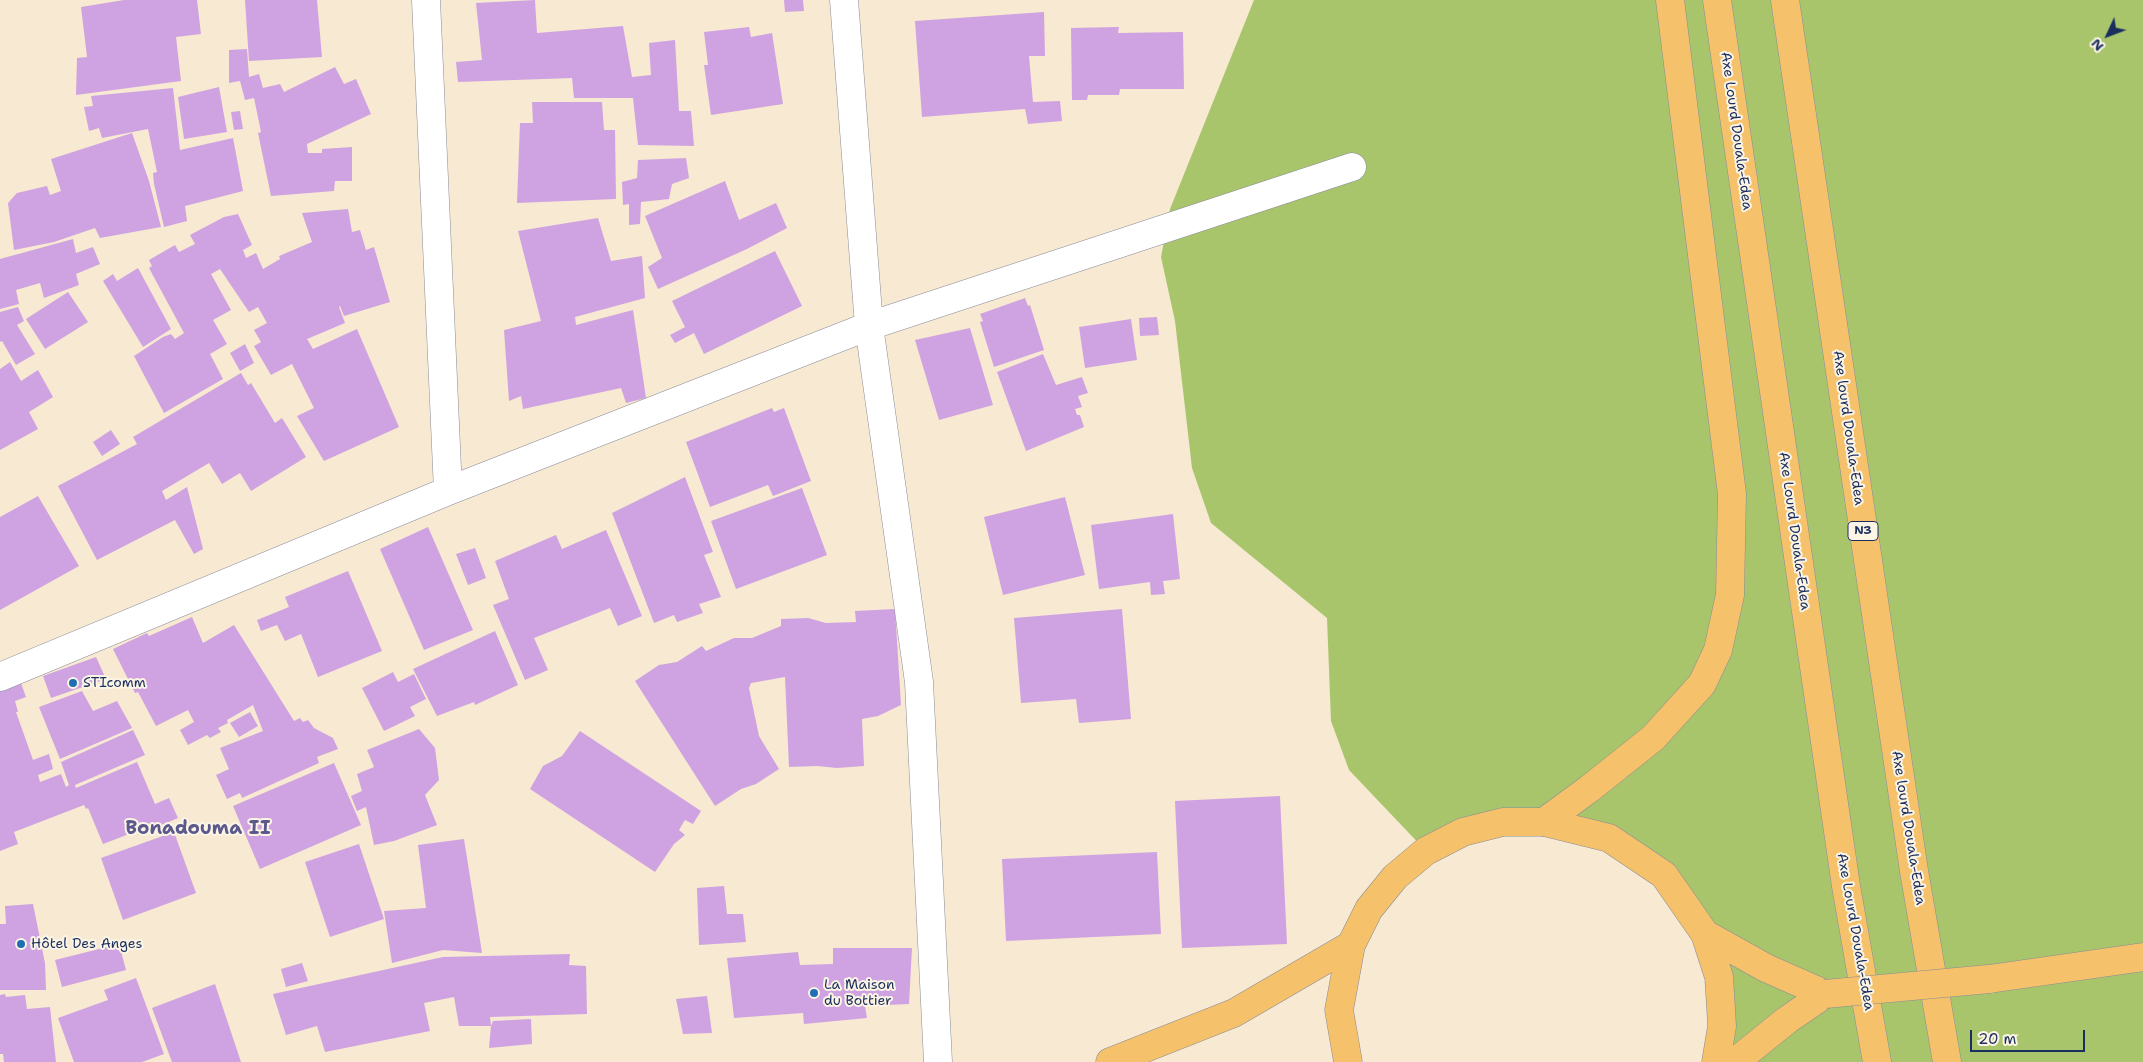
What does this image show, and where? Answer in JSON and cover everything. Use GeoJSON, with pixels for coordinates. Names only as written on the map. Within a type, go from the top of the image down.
{"type":"FeatureCollection","features":[{"type":"Feature","properties":{"kind":"main road"},"geometry":{"type":"LineString","coordinates":[[1544,822],[1653,738],[1702,684],[1718,650],[1730,595],[1732,494],[1670,0]]}},
{"type":"Feature","properties":{"kind":"main road","name":"Axe Lourd Douala-Edea"},"geometry":{"type":"LineString","coordinates":[[1717,0],[1846,886],[1877,1062]]}},
{"type":"Feature","properties":{"kind":"main road","name":"Axe lourd Douala-Edea"},"geometry":{"type":"LineString","coordinates":[[1784,0],[1914,871],[1948,1062]]}},
{"type":"Feature","properties":{"kind":"main road"},"geometry":{"type":"LineString","coordinates":[[1348,1062],[1339,1010],[1351,945],[1369,909],[1395,877],[1426,851],[1463,832],[1495,824],[1544,822],[1609,838],[1664,875],[1705,934],[1719,977],[1722,1026],[1716,1062]]}},
{"type":"Feature","properties":{"kind":"main road"},"geometry":{"type":"LineString","coordinates":[[1705,934],[1766,968],[1825,994],[1989,979],[2143,957]]}},
{"type":"Feature","properties":{"kind":"main road"},"geometry":{"type":"LineString","coordinates":[[1111,1062],[1234,1013],[1351,945]]}},
{"type":"Feature","properties":{"kind":"main road"},"geometry":{"type":"LineString","coordinates":[[1735,1062],[1787,1020],[1825,994]]}},
{"type":"Feature","properties":{"kind":"street"},"geometry":{"type":"LineString","coordinates":[[426,0],[448,491]]}},
{"type":"Feature","properties":{"kind":"street"},"geometry":{"type":"LineString","coordinates":[[844,0],[869,326],[919,682],[938,1062]]}},
{"type":"Feature","properties":{"kind":"street"},"geometry":{"type":"LineString","coordinates":[[0,677],[448,491],[869,326],[1352,168]]}},
{"type":"Feature","properties":{"kind":"green space"},"geometry":{"type":"Polygon","coordinates":[[[1254,0],[2143,0],[2143,1062],[1716,1062],[1719,977],[1664,875],[1544,822],[1426,851],[1349,770],[1331,721],[1327,618],[1211,523],[1192,468],[1175,321],[1161,257],[1170,209],[1254,0]]]}},
{"type":"Feature","properties":{"kind":"building"},"geometry":{"type":"Polygon","coordinates":[[[124,0],[197,0],[201,34],[176,37],[181,81],[76,95],[77,58],[87,57],[81,7],[124,0]]]}},
{"type":"Feature","properties":{"kind":"building"},"geometry":{"type":"Polygon","coordinates":[[[245,0],[317,0],[322,57],[249,61],[245,0]]]}},
{"type":"Feature","properties":{"kind":"building"},"geometry":{"type":"Polygon","coordinates":[[[535,0],[537,33],[623,26],[632,77],[651,75],[649,43],[675,40],[679,111],[691,111],[694,146],[638,145],[633,98],[574,98],[572,78],[458,82],[456,62],[482,60],[476,3],[535,0]]]}},
{"type":"Feature","properties":{"kind":"building"},"geometry":{"type":"Polygon","coordinates":[[[784,0],[803,0],[804,11],[785,12],[784,0]]]}},
{"type":"Feature","properties":{"kind":"building"},"geometry":{"type":"Polygon","coordinates":[[[1044,12],[1045,56],[1029,56],[1033,102],[1060,101],[1062,121],[1028,124],[1025,109],[922,117],[915,21],[1044,12]]]}},
{"type":"Feature","properties":{"kind":"building"},"geometry":{"type":"Polygon","coordinates":[[[749,27],[751,37],[772,33],[783,104],[711,115],[704,65],[708,65],[704,32],[749,27]]]}},
{"type":"Feature","properties":{"kind":"building"},"geometry":{"type":"Polygon","coordinates":[[[1119,27],[1118,33],[1183,32],[1184,89],[1120,89],[1119,95],[1088,95],[1087,100],[1072,100],[1071,28],[1119,27]]]}},
{"type":"Feature","properties":{"kind":"building"},"geometry":{"type":"Polygon","coordinates":[[[247,49],[249,77],[259,74],[263,88],[280,84],[284,92],[335,67],[344,84],[356,79],[371,114],[307,144],[308,153],[322,153],[322,149],[352,147],[352,181],[335,181],[334,191],[271,196],[258,133],[261,132],[254,98],[245,100],[240,81],[229,83],[229,50],[247,49]]]}},
{"type":"Feature","properties":{"kind":"building"},"geometry":{"type":"Polygon","coordinates":[[[219,87],[227,132],[184,139],[178,97],[219,87]]]}},
{"type":"Feature","properties":{"kind":"building"},"geometry":{"type":"Polygon","coordinates":[[[173,88],[180,150],[233,138],[243,191],[185,206],[187,221],[164,227],[154,184],[153,173],[157,172],[148,129],[102,138],[99,128],[89,131],[84,107],[93,106],[91,96],[173,88]]]}},
{"type":"Feature","properties":{"kind":"building"},"geometry":{"type":"Polygon","coordinates":[[[532,102],[602,102],[604,130],[615,130],[616,199],[517,203],[520,123],[533,123],[532,102]]]}},
{"type":"Feature","properties":{"kind":"building"},"geometry":{"type":"Polygon","coordinates":[[[240,111],[243,129],[234,130],[231,112],[240,111]]]}},
{"type":"Feature","properties":{"kind":"building"},"geometry":{"type":"Polygon","coordinates":[[[132,133],[149,181],[161,227],[100,238],[95,228],[54,242],[14,250],[8,203],[17,193],[47,186],[50,195],[61,191],[51,159],[132,133]]]}},
{"type":"Feature","properties":{"kind":"building"},"geometry":{"type":"Polygon","coordinates":[[[686,158],[689,178],[672,184],[669,199],[641,202],[640,224],[629,225],[629,204],[623,205],[622,182],[637,178],[638,160],[686,158]]]}},
{"type":"Feature","properties":{"kind":"building"},"geometry":{"type":"Polygon","coordinates":[[[725,181],[739,220],[776,203],[787,228],[747,249],[658,289],[648,267],[662,258],[645,216],[725,181]]]}},
{"type":"Feature","properties":{"kind":"building"},"geometry":{"type":"Polygon","coordinates":[[[348,209],[352,232],[360,230],[366,250],[374,247],[390,302],[344,316],[340,306],[345,323],[307,339],[313,349],[357,329],[399,427],[324,461],[297,416],[314,408],[292,364],[271,375],[254,346],[261,342],[254,330],[267,323],[258,307],[249,312],[220,269],[211,274],[231,310],[213,320],[227,344],[210,354],[223,379],[164,413],[134,356],[163,337],[171,334],[175,339],[184,333],[149,268],[152,266],[149,260],[175,245],[179,252],[195,244],[190,235],[224,217],[238,214],[252,245],[243,250],[246,258],[256,253],[263,269],[280,259],[279,256],[312,242],[302,213],[348,209]]]}},
{"type":"Feature","properties":{"kind":"building"},"geometry":{"type":"Polygon","coordinates":[[[598,218],[611,261],[642,256],[645,298],[575,317],[576,325],[633,310],[646,398],[626,403],[621,388],[523,409],[521,396],[509,401],[504,330],[541,321],[518,231],[598,218]]]}},
{"type":"Feature","properties":{"kind":"building"},"geometry":{"type":"Polygon","coordinates":[[[73,239],[76,253],[93,247],[100,264],[76,274],[79,285],[44,298],[40,283],[16,290],[19,304],[0,309],[0,259],[73,239]]]}},
{"type":"Feature","properties":{"kind":"building"},"geometry":{"type":"Polygon","coordinates":[[[775,251],[802,306],[704,354],[694,333],[675,343],[670,335],[685,327],[672,301],[775,251]]]}},
{"type":"Feature","properties":{"kind":"building"},"geometry":{"type":"Polygon","coordinates":[[[138,268],[171,329],[143,347],[103,281],[113,274],[117,281],[138,268]]]}},
{"type":"Feature","properties":{"kind":"building"},"geometry":{"type":"Polygon","coordinates":[[[68,292],[88,322],[45,349],[26,319],[68,292]]]}},
{"type":"Feature","properties":{"kind":"building"},"geometry":{"type":"Polygon","coordinates":[[[1025,298],[1028,306],[1030,305],[1044,350],[994,367],[980,322],[983,321],[980,314],[1025,298]]]}},
{"type":"Feature","properties":{"kind":"building"},"geometry":{"type":"Polygon","coordinates":[[[18,307],[24,321],[17,325],[35,354],[16,365],[2,341],[0,342],[0,312],[18,307]]]}},
{"type":"Feature","properties":{"kind":"building"},"geometry":{"type":"Polygon","coordinates":[[[1157,317],[1159,335],[1140,336],[1139,318],[1157,317]]]}},
{"type":"Feature","properties":{"kind":"building"},"geometry":{"type":"Polygon","coordinates":[[[1131,319],[1137,360],[1085,368],[1079,327],[1131,319]]]}},
{"type":"Feature","properties":{"kind":"building"},"geometry":{"type":"Polygon","coordinates":[[[970,328],[993,405],[939,420],[915,340],[970,328]]]}},
{"type":"Feature","properties":{"kind":"building"},"geometry":{"type":"Polygon","coordinates":[[[245,344],[254,363],[240,371],[230,353],[245,344]]]}},
{"type":"Feature","properties":{"kind":"building"},"geometry":{"type":"Polygon","coordinates":[[[1043,354],[1056,385],[1082,377],[1088,393],[1078,396],[1082,407],[1075,409],[1077,415],[1080,415],[1084,427],[1026,451],[997,372],[1043,354]]]}},
{"type":"Feature","properties":{"kind":"building"},"geometry":{"type":"Polygon","coordinates":[[[10,362],[21,381],[38,370],[53,397],[29,412],[38,429],[0,450],[0,369],[10,362]]]}},
{"type":"Feature","properties":{"kind":"building"},"geometry":{"type":"Polygon","coordinates":[[[241,373],[248,385],[251,383],[275,423],[282,418],[306,457],[251,491],[240,473],[222,484],[209,463],[162,491],[166,500],[187,487],[203,549],[194,554],[175,520],[97,560],[58,486],[137,444],[133,437],[241,373]]]}},
{"type":"Feature","properties":{"kind":"building"},"geometry":{"type":"Polygon","coordinates":[[[772,408],[774,412],[784,408],[811,481],[773,496],[768,485],[710,507],[686,442],[772,408]]]}},
{"type":"Feature","properties":{"kind":"building"},"geometry":{"type":"Polygon","coordinates":[[[111,430],[120,444],[102,456],[93,442],[111,430]]]}},
{"type":"Feature","properties":{"kind":"building"},"geometry":{"type":"Polygon","coordinates":[[[685,477],[713,552],[704,555],[721,597],[699,604],[703,613],[677,622],[674,615],[654,623],[612,513],[685,477]]]}},
{"type":"Feature","properties":{"kind":"building"},"geometry":{"type":"Polygon","coordinates":[[[802,488],[827,555],[736,589],[711,521],[802,488]]]}},
{"type":"Feature","properties":{"kind":"building"},"geometry":{"type":"Polygon","coordinates":[[[38,496],[79,566],[0,610],[0,517],[38,496]]]}},
{"type":"Feature","properties":{"kind":"building"},"geometry":{"type":"Polygon","coordinates":[[[1065,497],[1085,575],[1003,595],[984,517],[1065,497]]]}},
{"type":"Feature","properties":{"kind":"building"},"geometry":{"type":"Polygon","coordinates":[[[1173,514],[1180,579],[1163,581],[1165,594],[1151,595],[1150,582],[1099,589],[1091,525],[1173,514]]]}},
{"type":"Feature","properties":{"kind":"building"},"geometry":{"type":"Polygon","coordinates":[[[428,527],[473,630],[424,650],[380,549],[428,527]]]}},
{"type":"Feature","properties":{"kind":"building"},"geometry":{"type":"Polygon","coordinates":[[[606,530],[642,616],[618,626],[610,608],[534,638],[548,670],[525,680],[493,605],[509,599],[495,561],[556,535],[562,549],[606,530]]]}},
{"type":"Feature","properties":{"kind":"building"},"geometry":{"type":"Polygon","coordinates":[[[475,548],[486,578],[468,585],[456,554],[475,548]]]}},
{"type":"Feature","properties":{"kind":"building"},"geometry":{"type":"Polygon","coordinates":[[[348,571],[382,651],[318,677],[301,634],[285,641],[277,625],[261,631],[257,620],[289,607],[285,597],[348,571]]]}},
{"type":"Feature","properties":{"kind":"building"},"geometry":{"type":"Polygon","coordinates":[[[895,609],[901,705],[878,716],[862,719],[864,766],[837,768],[817,766],[789,767],[785,677],[751,683],[749,688],[759,736],[779,769],[756,784],[741,789],[715,806],[635,681],[659,665],[677,662],[702,646],[706,651],[734,638],[752,638],[781,626],[781,619],[808,618],[826,623],[856,622],[855,611],[895,609]]]}},
{"type":"Feature","properties":{"kind":"building"},"geometry":{"type":"Polygon","coordinates":[[[1122,609],[1131,719],[1079,723],[1076,699],[1021,703],[1014,618],[1122,609]]]}},
{"type":"Feature","properties":{"kind":"building"},"geometry":{"type":"Polygon","coordinates":[[[192,617],[203,643],[234,625],[294,721],[300,718],[303,722],[308,720],[314,728],[333,738],[338,749],[317,757],[319,763],[242,798],[240,793],[227,799],[216,775],[229,769],[220,748],[263,731],[253,705],[227,720],[228,723],[218,728],[221,732],[210,738],[207,735],[188,745],[180,730],[194,722],[188,710],[156,726],[138,692],[135,693],[113,649],[147,633],[149,636],[192,617]]]}},
{"type":"Feature","properties":{"kind":"building"},"geometry":{"type":"Polygon","coordinates":[[[495,631],[518,685],[475,705],[474,702],[437,716],[413,669],[495,631]]]}},
{"type":"Feature","properties":{"kind":"building"},"geometry":{"type":"Polygon","coordinates":[[[96,657],[106,679],[51,698],[43,676],[96,657]]]}},
{"type":"Feature","properties":{"kind":"building"},"geometry":{"type":"Polygon","coordinates":[[[393,672],[398,682],[414,674],[426,699],[410,707],[415,716],[384,731],[362,688],[393,672]]]}},
{"type":"Feature","properties":{"kind":"building"},"geometry":{"type":"Polygon","coordinates":[[[19,678],[26,697],[15,701],[18,712],[16,712],[33,760],[49,754],[53,769],[38,775],[40,782],[61,774],[66,787],[69,785],[61,762],[133,730],[145,755],[75,785],[76,788],[137,762],[155,804],[169,798],[178,818],[138,835],[137,831],[103,844],[88,808],[86,809],[84,805],[14,832],[18,844],[0,851],[0,688],[19,678]]]}},
{"type":"Feature","properties":{"kind":"building"},"geometry":{"type":"Polygon","coordinates":[[[82,691],[93,711],[117,701],[132,728],[60,759],[39,707],[82,691]]]}},
{"type":"Feature","properties":{"kind":"building"},"geometry":{"type":"Polygon","coordinates":[[[250,712],[258,726],[239,737],[230,723],[250,712]]]}},
{"type":"Feature","properties":{"kind":"building"},"geometry":{"type":"Polygon","coordinates":[[[419,729],[435,748],[439,780],[425,795],[437,825],[394,841],[374,845],[366,807],[357,811],[351,796],[362,791],[357,774],[374,767],[367,750],[419,729]]]}},
{"type":"Feature","properties":{"kind":"building"},"geometry":{"type":"Polygon","coordinates":[[[580,731],[701,811],[693,824],[685,820],[679,830],[685,835],[674,844],[655,872],[530,789],[543,766],[562,756],[580,731]]]}},
{"type":"Feature","properties":{"kind":"building"},"geometry":{"type":"Polygon","coordinates":[[[334,763],[361,825],[260,869],[233,806],[334,763]]]}},
{"type":"Feature","properties":{"kind":"building"},"geometry":{"type":"Polygon","coordinates":[[[1280,796],[1287,944],[1182,948],[1175,801],[1280,796]]]}},
{"type":"Feature","properties":{"kind":"building"},"geometry":{"type":"Polygon","coordinates":[[[174,832],[196,893],[123,920],[101,858],[174,832]]]}},
{"type":"Feature","properties":{"kind":"building"},"geometry":{"type":"Polygon","coordinates":[[[464,839],[482,953],[443,950],[392,963],[384,911],[426,908],[418,845],[464,839]]]}},
{"type":"Feature","properties":{"kind":"building"},"geometry":{"type":"Polygon","coordinates":[[[359,844],[384,919],[330,937],[305,862],[359,844]]]}},
{"type":"Feature","properties":{"kind":"building"},"geometry":{"type":"Polygon","coordinates":[[[1157,852],[1161,934],[1006,941],[1002,859],[1157,852]]]}},
{"type":"Feature","properties":{"kind":"building"},"geometry":{"type":"Polygon","coordinates":[[[724,886],[727,914],[743,914],[746,942],[699,945],[697,888],[724,886]]]}},
{"type":"Feature","properties":{"kind":"building","name":"Hôtel Des Anges"},"geometry":{"type":"Polygon","coordinates":[[[33,904],[45,963],[46,990],[0,990],[0,924],[6,924],[5,906],[33,904]]]}},
{"type":"Feature","properties":{"kind":"building"},"geometry":{"type":"Polygon","coordinates":[[[119,944],[126,970],[62,987],[55,960],[119,944]]]}},
{"type":"Feature","properties":{"kind":"building"},"geometry":{"type":"Polygon","coordinates":[[[833,948],[912,948],[909,1004],[865,1006],[867,1018],[804,1024],[803,1013],[734,1018],[727,958],[798,952],[800,965],[833,964],[833,948]]]}},
{"type":"Feature","properties":{"kind":"building"},"geometry":{"type":"Polygon","coordinates":[[[570,954],[569,965],[586,966],[587,1014],[490,1017],[491,1026],[459,1026],[454,997],[424,1003],[430,1031],[325,1052],[317,1026],[286,1035],[273,994],[443,957],[570,954]]]}},
{"type":"Feature","properties":{"kind":"building"},"geometry":{"type":"Polygon","coordinates":[[[302,963],[308,981],[286,987],[281,969],[302,963]]]}},
{"type":"Feature","properties":{"kind":"building"},"geometry":{"type":"Polygon","coordinates":[[[136,978],[164,1054],[142,1062],[74,1062],[58,1018],[108,1000],[104,990],[136,978]]]}},
{"type":"Feature","properties":{"kind":"building"},"geometry":{"type":"Polygon","coordinates":[[[215,984],[241,1062],[172,1062],[152,1008],[215,984]]]}},
{"type":"Feature","properties":{"kind":"building"},"geometry":{"type":"Polygon","coordinates":[[[5,994],[6,997],[25,995],[27,1009],[50,1007],[56,1062],[4,1062],[3,1054],[0,1054],[0,995],[5,994]]]}},
{"type":"Feature","properties":{"kind":"building"},"geometry":{"type":"Polygon","coordinates":[[[707,996],[712,1033],[683,1034],[676,999],[707,996]]]}},
{"type":"Feature","properties":{"kind":"building"},"geometry":{"type":"Polygon","coordinates":[[[531,1019],[532,1044],[489,1048],[493,1021],[531,1019]]]}},
{"type":"Feature","properties":{"kind":"place","name":"STIcomm"},"geometry":{"type":"Point","coordinates":[73,683]}},
{"type":"Feature","properties":{"kind":"place","name":"Hôtel Des Anges"},"geometry":{"type":"Point","coordinates":[21,944]}},
{"type":"Feature","properties":{"kind":"place","name":"La Maison du Bottier"},"geometry":{"type":"Point","coordinates":[814,993]}},
{"type":"Feature","properties":{"kind":"district","name":"Bonadouma II"},"geometry":{"type":"Point","coordinates":[198,829]}}]}
